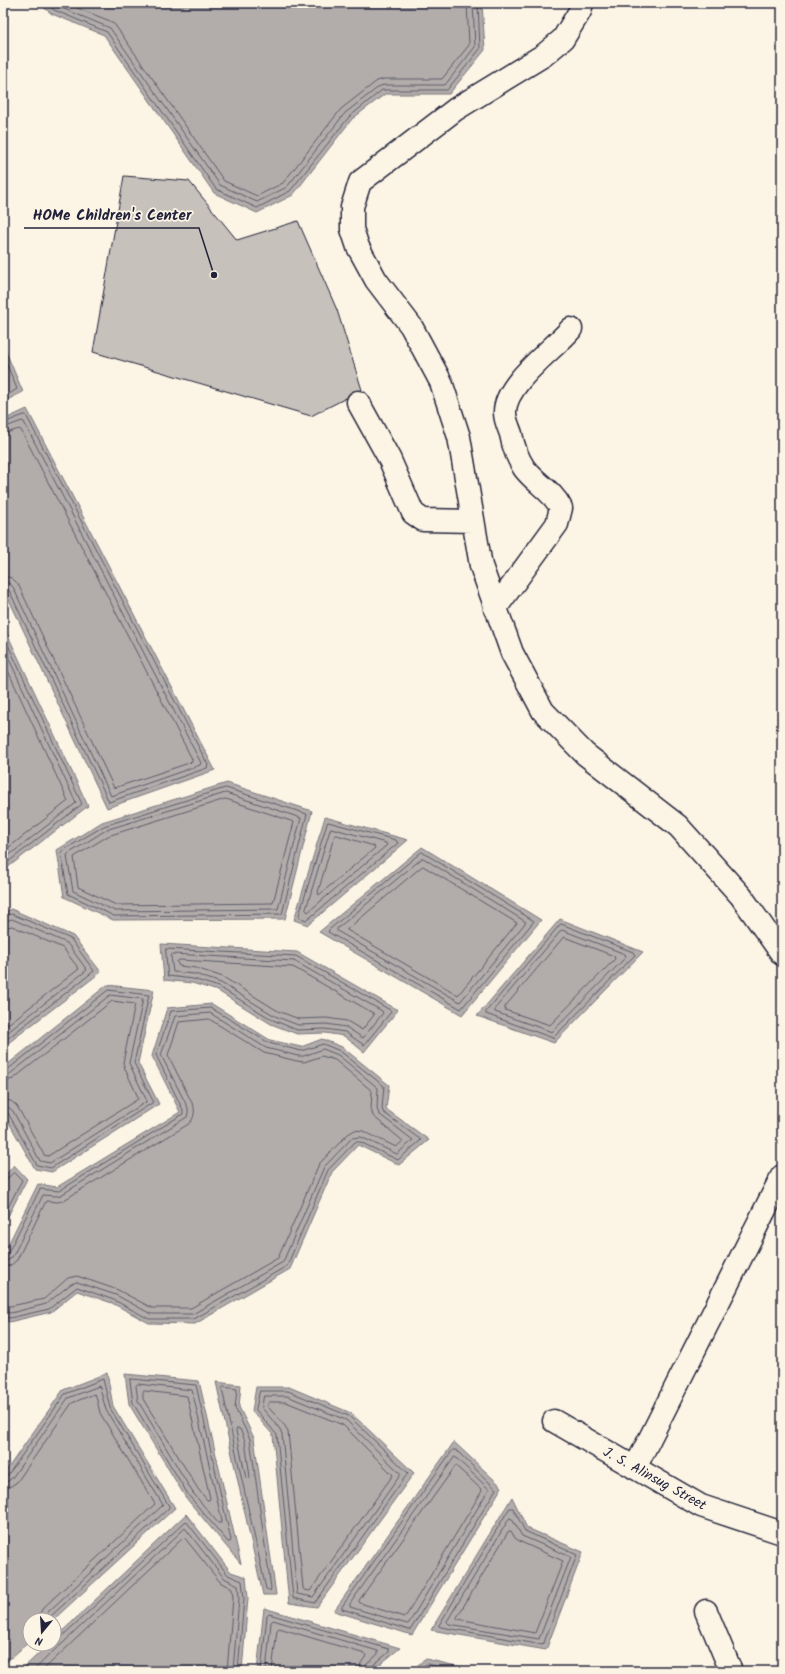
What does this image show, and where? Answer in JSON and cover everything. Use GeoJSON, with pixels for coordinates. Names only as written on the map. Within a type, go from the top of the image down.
{"type":"FeatureCollection","features":[{"type":"Feature","properties":{"kind":"street"},"geometry":{"type":"LineString","coordinates":[[582,3],[580,11],[563,39],[544,55],[456,109],[360,182],[352,206],[352,229],[358,246],[376,280],[411,326],[441,382],[459,437],[481,566],[495,609],[512,653],[543,711],[585,754],[678,826],[742,896],[782,954]]}},
{"type":"Feature","properties":{"kind":"street"},"geometry":{"type":"LineString","coordinates":[[495,609],[557,524],[561,508],[556,498],[524,468],[513,443],[505,413],[511,392],[525,373],[560,342],[571,329]]}},
{"type":"Feature","properties":{"kind":"street"},"geometry":{"type":"LineString","coordinates":[[358,402],[389,458],[413,514],[422,520],[473,521]]}},
{"type":"Feature","properties":{"kind":"street"},"geometry":{"type":"LineString","coordinates":[[635,1468],[782,1176]]}},
{"type":"Feature","properties":{"kind":"street","name":"J. S. Alinsug Street"},"geometry":{"type":"LineString","coordinates":[[554,1421],[701,1506],[782,1533]]}},
{"type":"Feature","properties":{"kind":"street"},"geometry":{"type":"LineString","coordinates":[[706,1611],[731,1671]]}},
{"type":"Feature","properties":{"kind":"water"},"geometry":{"type":"Polygon","coordinates":[[[38,3],[482,3],[485,50],[449,94],[385,94],[352,119],[293,195],[257,213],[214,193],[104,35],[52,14],[38,3]]]}},
{"type":"Feature","properties":{"kind":"water"},"geometry":{"type":"Polygon","coordinates":[[[3,345],[23,392],[3,402],[3,345]]]}},
{"type":"Feature","properties":{"kind":"water"},"geometry":{"type":"Polygon","coordinates":[[[27,409],[215,770],[107,808],[3,587],[3,420],[27,409]]]}},
{"type":"Feature","properties":{"kind":"water"},"geometry":{"type":"Polygon","coordinates":[[[3,625],[88,806],[3,871],[3,625]]]}},
{"type":"Feature","properties":{"kind":"water"},"geometry":{"type":"Polygon","coordinates":[[[227,783],[312,811],[285,919],[113,920],[64,897],[57,850],[102,822],[227,783]]]}},
{"type":"Feature","properties":{"kind":"water"},"geometry":{"type":"Polygon","coordinates":[[[325,817],[408,840],[308,925],[294,920],[325,817]]]}},
{"type":"Feature","properties":{"kind":"water"},"geometry":{"type":"Polygon","coordinates":[[[422,847],[541,920],[462,1015],[319,932],[422,847]]]}},
{"type":"Feature","properties":{"kind":"water"},"geometry":{"type":"Polygon","coordinates":[[[11,909],[73,936],[101,972],[3,1047],[3,913],[11,909]]]}},
{"type":"Feature","properties":{"kind":"water"},"geometry":{"type":"Polygon","coordinates":[[[560,919],[643,952],[554,1043],[477,1016],[560,919]]]}},
{"type":"Feature","properties":{"kind":"water"},"geometry":{"type":"Polygon","coordinates":[[[161,944],[297,952],[398,1010],[364,1052],[344,1036],[325,1033],[297,1034],[271,1024],[218,991],[192,983],[164,980],[161,944]]]}},
{"type":"Feature","properties":{"kind":"water"},"geometry":{"type":"Polygon","coordinates":[[[107,985],[154,990],[138,1063],[159,1104],[52,1172],[35,1169],[3,1112],[3,1068],[107,985]]]}},
{"type":"Feature","properties":{"kind":"water"},"geometry":{"type":"Polygon","coordinates":[[[212,1004],[270,1040],[301,1047],[322,1039],[342,1047],[389,1085],[386,1109],[429,1140],[399,1165],[358,1145],[332,1172],[290,1269],[195,1324],[149,1323],[112,1303],[77,1291],[51,1312],[9,1322],[3,1319],[3,1255],[38,1184],[57,1187],[180,1112],[152,1056],[167,1008],[212,1004]]]}},
{"type":"Feature","properties":{"kind":"water"},"geometry":{"type":"Polygon","coordinates":[[[14,1165],[27,1179],[3,1226],[3,1178],[14,1165]]]}},
{"type":"Feature","properties":{"kind":"water"},"geometry":{"type":"Polygon","coordinates":[[[107,1373],[113,1406],[175,1508],[62,1612],[22,1612],[22,1648],[3,1665],[3,1475],[63,1390],[107,1373]]]}},
{"type":"Feature","properties":{"kind":"water"},"geometry":{"type":"Polygon","coordinates":[[[125,1374],[199,1381],[241,1564],[186,1498],[129,1404],[125,1374]]]}},
{"type":"Feature","properties":{"kind":"water"},"geometry":{"type":"Polygon","coordinates":[[[216,1382],[241,1385],[239,1407],[254,1438],[276,1595],[263,1595],[216,1382]]]}},
{"type":"Feature","properties":{"kind":"water"},"geometry":{"type":"Polygon","coordinates":[[[256,1387],[289,1387],[351,1413],[414,1473],[317,1607],[289,1603],[273,1435],[252,1411],[256,1387]]]}},
{"type":"Feature","properties":{"kind":"water"},"geometry":{"type":"Polygon","coordinates":[[[454,1442],[502,1487],[412,1635],[334,1611],[454,1442]]]}},
{"type":"Feature","properties":{"kind":"water"},"geometry":{"type":"Polygon","coordinates":[[[512,1497],[527,1528],[583,1552],[546,1650],[431,1630],[512,1497]]]}},
{"type":"Feature","properties":{"kind":"water"},"geometry":{"type":"Polygon","coordinates":[[[186,1514],[231,1572],[246,1577],[248,1598],[242,1671],[20,1671],[40,1652],[62,1652],[62,1631],[186,1514]]]}},
{"type":"Feature","properties":{"kind":"water"},"geometry":{"type":"Polygon","coordinates":[[[264,1608],[400,1648],[372,1671],[257,1671],[264,1608]]]}},
{"type":"Feature","properties":{"kind":"water"},"geometry":{"type":"Polygon","coordinates":[[[426,1659],[478,1671],[410,1671],[426,1659]]]}},
{"type":"Feature","properties":{"kind":"building"},"geometry":{"type":"Polygon","coordinates":[[[124,176],[189,181],[237,240],[298,221],[337,310],[362,390],[311,416],[93,352],[124,176]]]}},
{"type":"Feature","properties":{"kind":"place","name":"HOMe Children's Center"},"geometry":{"type":"Point","coordinates":[214,275]}}]}
